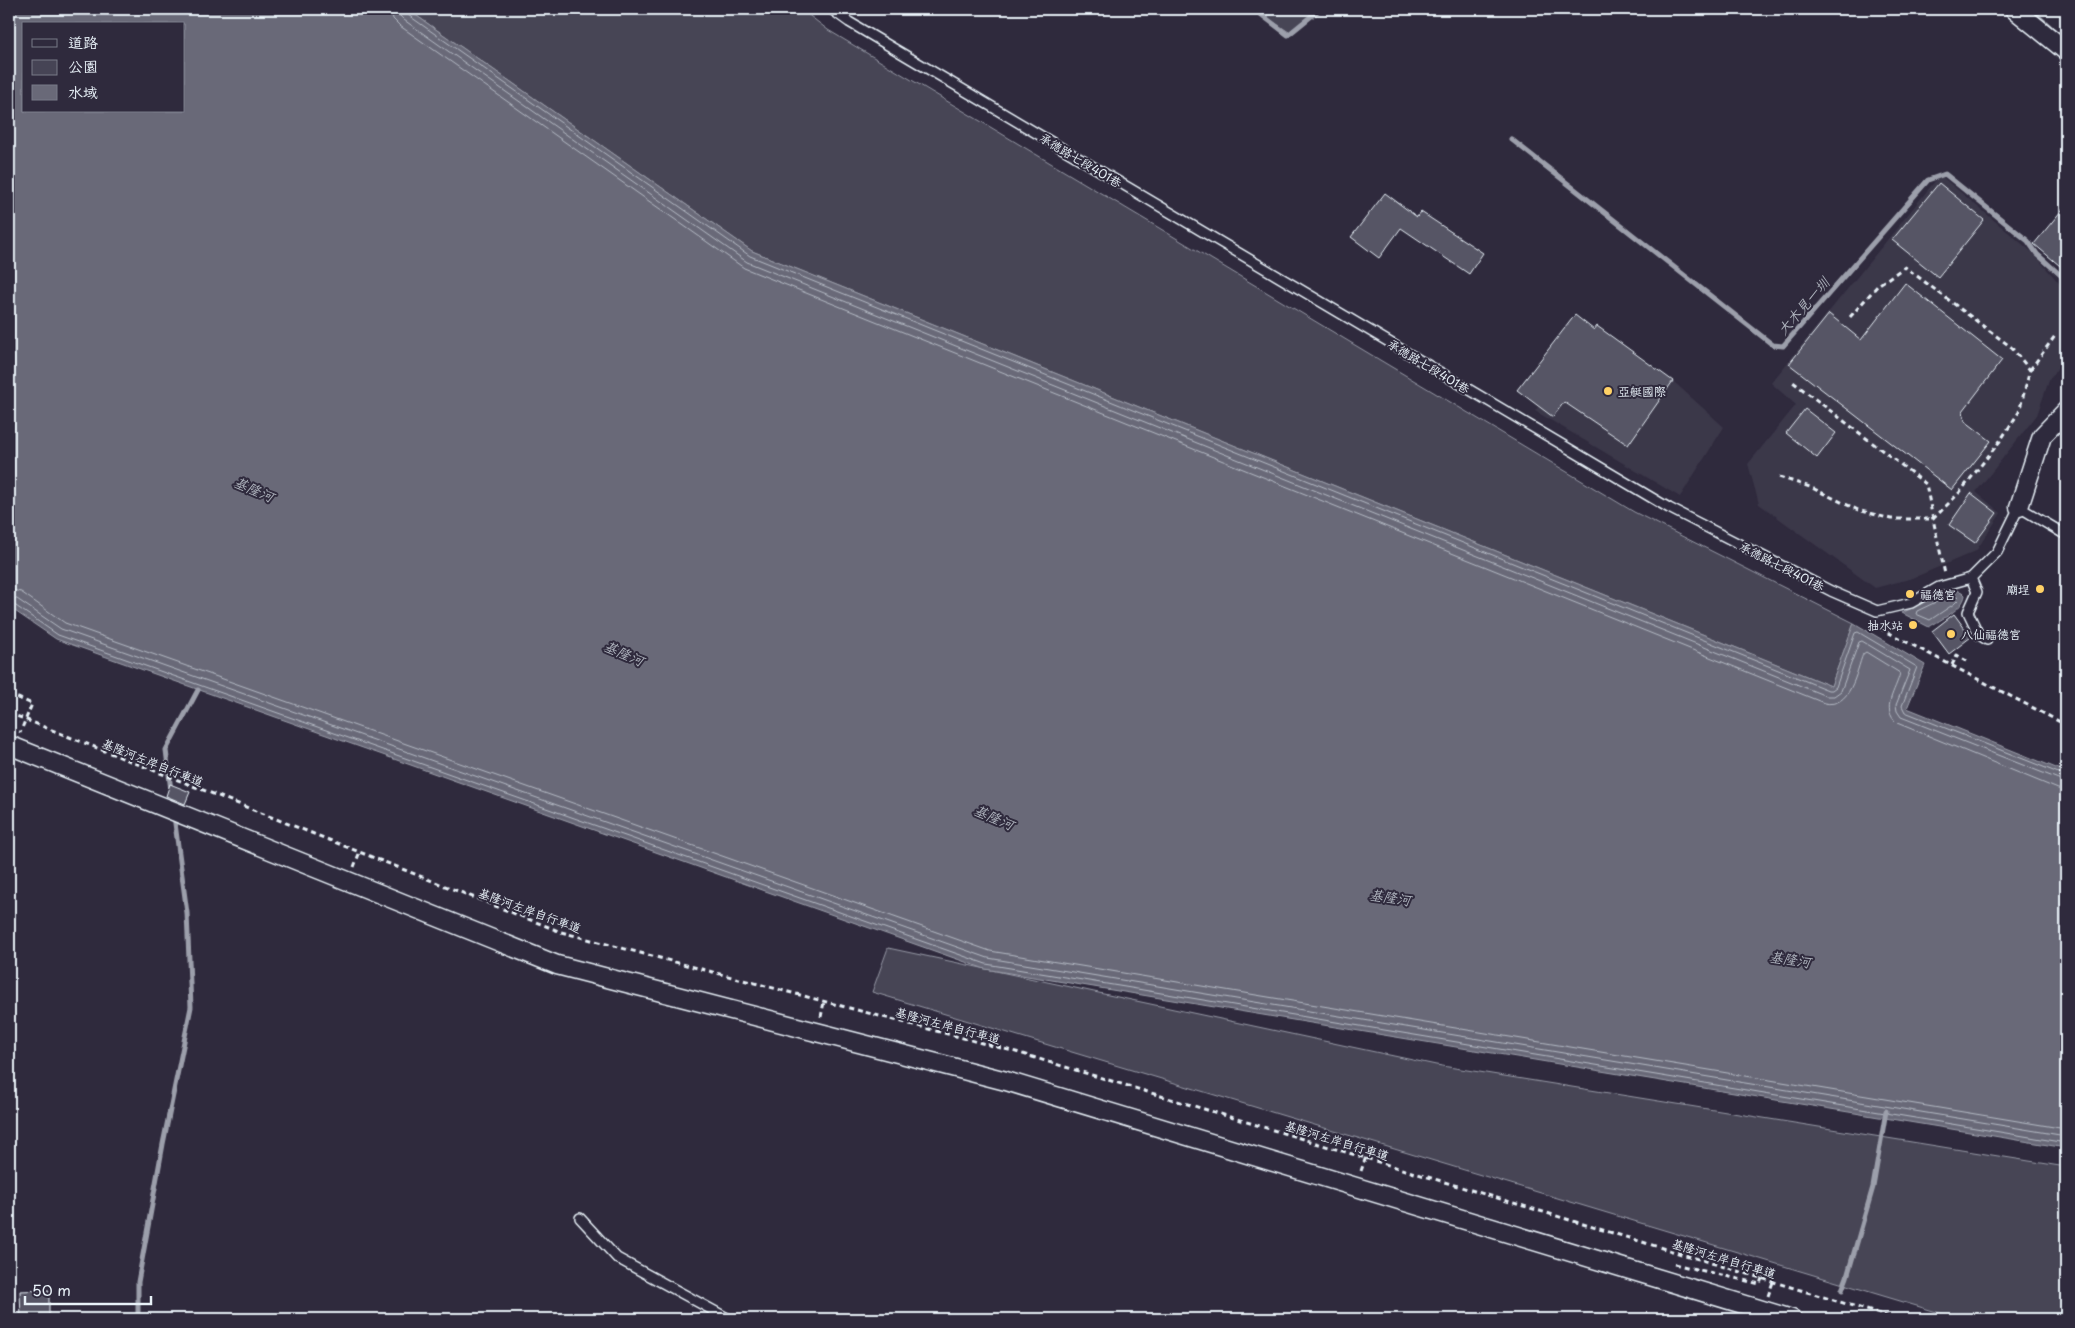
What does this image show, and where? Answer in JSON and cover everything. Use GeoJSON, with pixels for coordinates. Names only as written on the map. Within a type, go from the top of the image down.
{"type":"FeatureCollection","features":[{"type":"Feature","properties":{"kind":"street"},"geometry":{"type":"LineString","coordinates":[[2014,9],[2066,51]]}},
{"type":"Feature","properties":{"kind":"street"},"geometry":{"type":"LineString","coordinates":[[2018,507],[2042,436],[2066,411]]}},
{"type":"Feature","properties":{"kind":"street"},"geometry":{"type":"LineString","coordinates":[[9,745],[557,965],[1006,1081],[1781,1318]]}},
{"type":"Feature","properties":{"kind":"lane","name":"承德路七段401巷"},"geometry":{"type":"LineString","coordinates":[[831,9],[849,22],[1669,508],[1822,586],[1877,611],[1911,603],[1939,587],[1971,578],[1998,552],[2018,507]]}},
{"type":"Feature","properties":{"kind":"lane"},"geometry":{"type":"LineString","coordinates":[[2018,507],[2066,535]]}},
{"type":"Feature","properties":{"kind":"lane"},"geometry":{"type":"LineString","coordinates":[[1971,578],[1977,592],[1968,612],[1979,635],[1987,640]]}},
{"type":"Feature","properties":{"kind":"lane"},"geometry":{"type":"LineString","coordinates":[[580,1218],[617,1258],[729,1319]]}},
{"type":"Feature","properties":{"kind":"path"},"geometry":{"type":"LineString","coordinates":[[1850,317],[1878,285],[1905,267],[2011,347],[2030,370]]}},
{"type":"Feature","properties":{"kind":"path"},"geometry":{"type":"LineString","coordinates":[[1779,477],[1810,487],[1858,510],[1891,520],[1933,519],[1960,492],[2000,441],[2019,412],[2030,370],[2055,336]]}},
{"type":"Feature","properties":{"kind":"path"},"geometry":{"type":"LineString","coordinates":[[1793,382],[1926,484],[1947,585]]}},
{"type":"Feature","properties":{"kind":"path"},"geometry":{"type":"LineString","coordinates":[[1952,666],[1957,656],[1968,662]]}},
{"type":"Feature","properties":{"kind":"path"},"geometry":{"type":"LineString","coordinates":[[9,694],[32,704],[25,720]]}},
{"type":"Feature","properties":{"kind":"path","name":"基隆河左岸自行車道"},"geometry":{"type":"LineString","coordinates":[[9,713],[561,932],[1016,1052],[1896,1319]]}},
{"type":"Feature","properties":{"kind":"shaded area"},"geometry":{"type":"Polygon","coordinates":[[[1940,175],[2033,253],[2066,291],[2066,357],[2050,378],[2037,415],[1976,492],[2001,513],[1976,551],[1913,578],[1875,588],[1759,504],[1748,464],[1796,405],[1771,383],[1940,175]]]}},
{"type":"Feature","properties":{"kind":"shaded area","name":"亞艇國際"},"geometry":{"type":"Polygon","coordinates":[[[1597,326],[1673,381],[1724,427],[1680,497],[1535,411],[1597,326]]]}},
{"type":"Feature","properties":{"kind":"green space"},"geometry":{"type":"Polygon","coordinates":[[[407,9],[801,9],[828,30],[1634,512],[1854,623],[1831,686],[752,251],[407,9]]]}},
{"type":"Feature","properties":{"kind":"green space"},"geometry":{"type":"Polygon","coordinates":[[[1254,9],[1319,9],[1289,32],[1254,9]]]}},
{"type":"Feature","properties":{"kind":"green space"},"geometry":{"type":"Polygon","coordinates":[[[888,948],[1436,1065],[2066,1167],[2066,1319],[1960,1319],[872,992],[888,948]]]}},
{"type":"Feature","properties":{"kind":"water","name":"基隆河"},"geometry":{"type":"Polygon","coordinates":[[[9,9],[407,9],[752,251],[1831,686],[1854,623],[1925,665],[1907,708],[2066,772],[2066,1148],[985,969],[56,639],[9,607],[9,9]]]}},
{"type":"Feature","properties":{"kind":"water"},"geometry":{"type":"Polygon","coordinates":[[[1956,590],[1965,595],[1960,605],[1951,614],[1929,627],[1902,613],[1936,596],[1956,590]]]}},
{"type":"Feature","properties":{"kind":"building"},"geometry":{"type":"Polygon","coordinates":[[[1939,183],[1984,220],[1938,277],[1892,240],[1939,183]]]}},
{"type":"Feature","properties":{"kind":"building"},"geometry":{"type":"Polygon","coordinates":[[[1385,193],[1417,217],[1421,212],[1483,253],[1469,274],[1401,228],[1379,258],[1351,237],[1385,193]]]}},
{"type":"Feature","properties":{"kind":"building"},"geometry":{"type":"Polygon","coordinates":[[[2066,205],[2066,271],[2034,244],[2066,205]]]}},
{"type":"Feature","properties":{"kind":"building"},"geometry":{"type":"Polygon","coordinates":[[[1905,283],[2002,360],[1963,411],[1965,421],[1991,441],[1952,490],[1789,364],[1829,314],[1861,340],[1905,283]]]}},
{"type":"Feature","properties":{"kind":"building","name":"亞艇國際"},"geometry":{"type":"Polygon","coordinates":[[[1575,315],[1594,330],[1597,326],[1673,381],[1628,445],[1564,402],[1553,417],[1517,390],[1575,315]]]}},
{"type":"Feature","properties":{"kind":"building"},"geometry":{"type":"Polygon","coordinates":[[[1805,409],[1836,433],[1817,458],[1786,433],[1805,409]]]}},
{"type":"Feature","properties":{"kind":"building"},"geometry":{"type":"Polygon","coordinates":[[[1971,493],[1997,513],[1975,543],[1949,525],[1971,493]]]}},
{"type":"Feature","properties":{"kind":"building","name":"八仙福德宮"},"geometry":{"type":"Polygon","coordinates":[[[1954,614],[1971,637],[1949,654],[1932,631],[1954,614]]]}},
{"type":"Feature","properties":{"kind":"building"},"geometry":{"type":"Polygon","coordinates":[[[170,784],[190,792],[185,804],[166,796],[170,784]]]}},
{"type":"Feature","properties":{"kind":"building"},"geometry":{"type":"Polygon","coordinates":[[[49,1290],[49,1319],[21,1319],[20,1291],[49,1290]]]}},
{"type":"Feature","properties":{"kind":"waterway","name":"大木見一圳"},"geometry":{"type":"LineString","coordinates":[[1254,9],[1288,35],[1320,9]]}},
{"type":"Feature","properties":{"kind":"waterway"},"geometry":{"type":"LineString","coordinates":[[2030,9],[2058,34]]}},
{"type":"Feature","properties":{"kind":"waterway","name":"大木見一圳"},"geometry":{"type":"LineString","coordinates":[[1511,139],[1773,345],[1783,346],[1928,180],[1945,174],[2028,241],[2037,254],[2066,280]]}},
{"type":"Feature","properties":{"kind":"waterway"},"geometry":{"type":"LineString","coordinates":[[173,807],[166,750],[198,690]]}},
{"type":"Feature","properties":{"kind":"waterway"},"geometry":{"type":"LineString","coordinates":[[138,1319],[138,1282],[163,1144],[191,1007],[187,913],[174,816]]}},
{"type":"Feature","properties":{"kind":"waterway"},"geometry":{"type":"LineString","coordinates":[[1842,1290],[1873,1187],[1886,1111]]}},
{"type":"Feature","properties":{"kind":"place","name":"亞艇國際"},"geometry":{"type":"Point","coordinates":[1608,391]}},
{"type":"Feature","properties":{"kind":"place","name":"廟埕"},"geometry":{"type":"Point","coordinates":[2040,589]}},
{"type":"Feature","properties":{"kind":"place","name":"福德宮"},"geometry":{"type":"Point","coordinates":[1910,594]}},
{"type":"Feature","properties":{"kind":"place","name":"抽水站"},"geometry":{"type":"Point","coordinates":[1913,625]}},
{"type":"Feature","properties":{"kind":"place","name":"八仙福德宮"},"geometry":{"type":"Point","coordinates":[1951,634]}}]}
